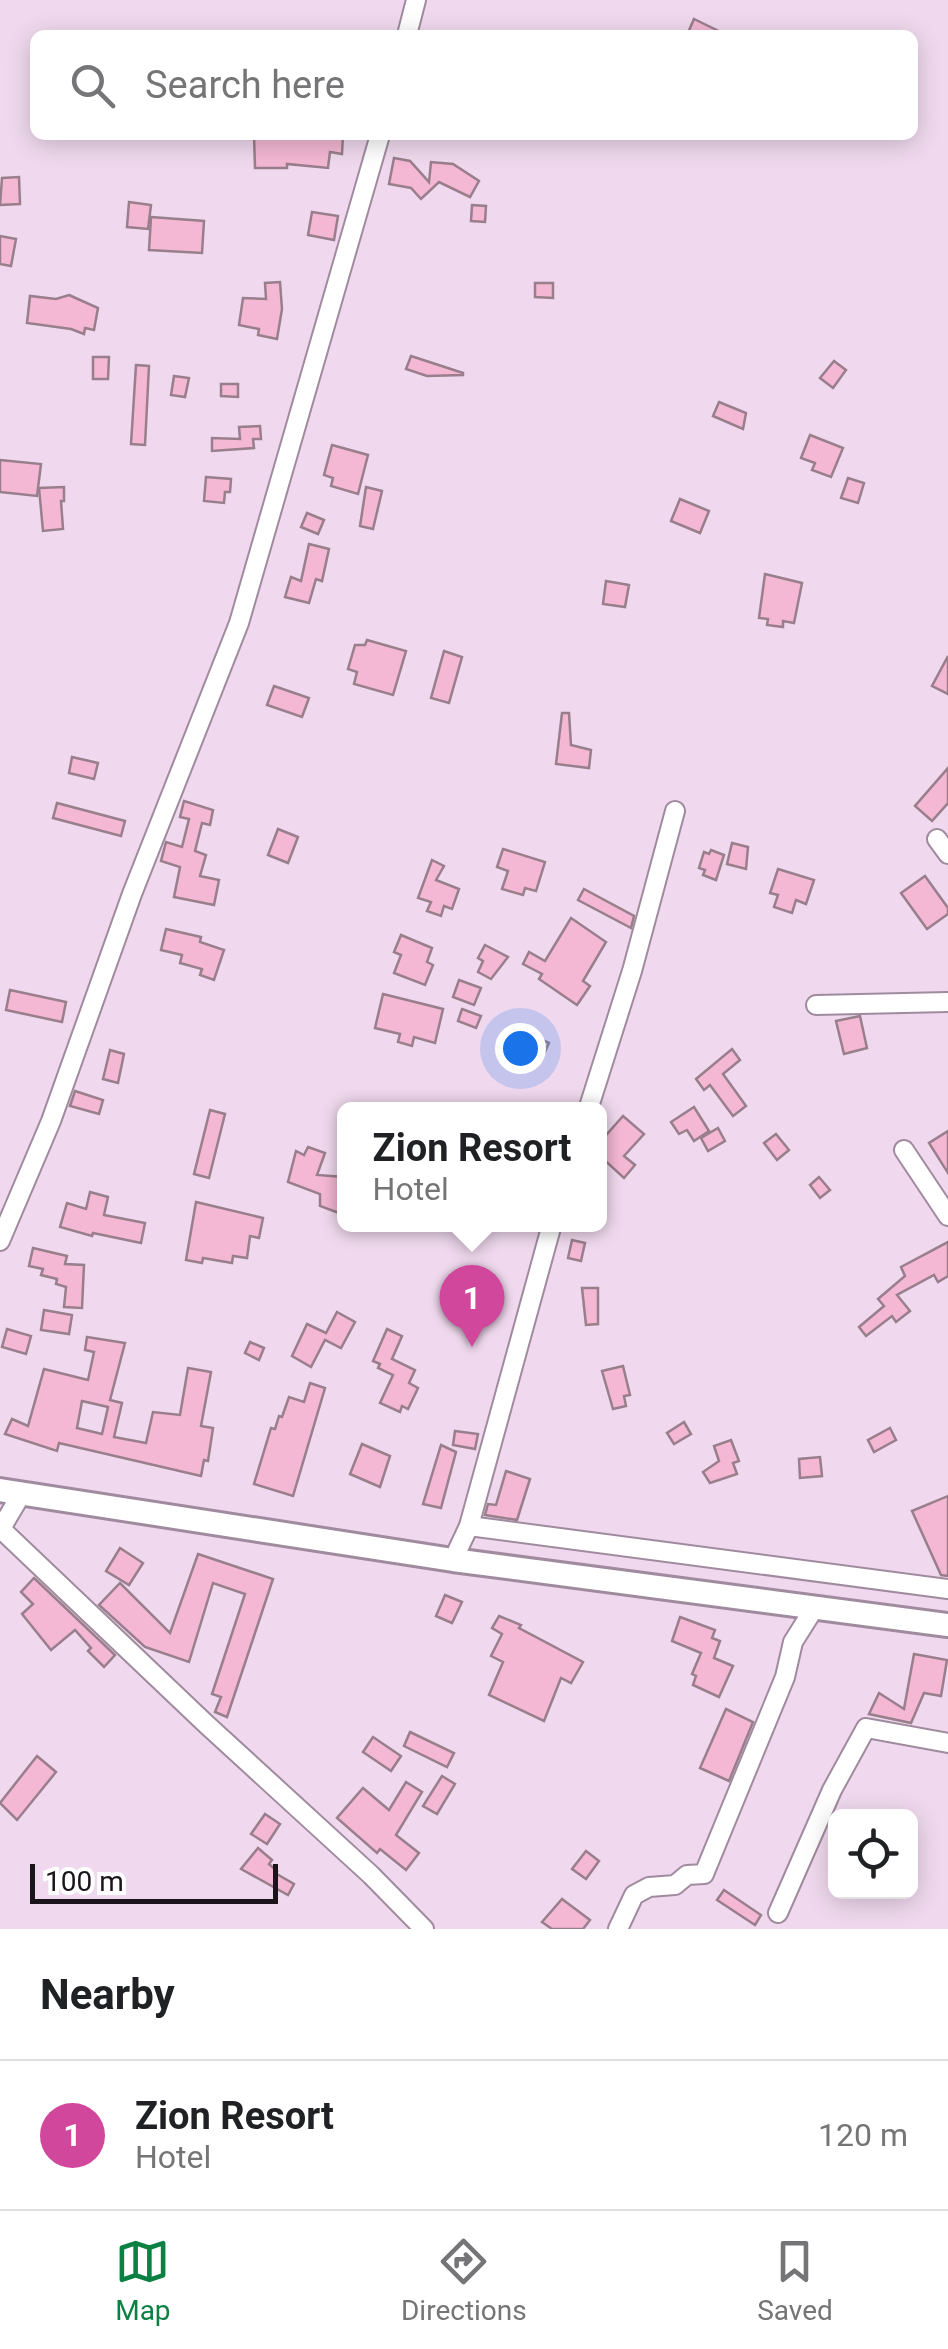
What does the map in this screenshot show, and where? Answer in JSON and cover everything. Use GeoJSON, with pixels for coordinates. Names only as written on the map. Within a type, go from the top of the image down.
{"type":"FeatureCollection","features":[{"type":"Feature","properties":{"kind":"street"},"geometry":{"type":"LineString","coordinates":[[408,30],[416,0]]}},
{"type":"Feature","properties":{"kind":"street"},"geometry":{"type":"LineString","coordinates":[[0,1241],[51,1121],[132,894],[239,623],[379,140]]}},
{"type":"Feature","properties":{"kind":"street"},"geometry":{"type":"LineString","coordinates":[[591,1102],[632,971],[675,810]]}},
{"type":"Feature","properties":{"kind":"street"},"geometry":{"type":"LineString","coordinates":[[816,1004],[948,1002]]}},
{"type":"Feature","properties":{"kind":"street"},"geometry":{"type":"LineString","coordinates":[[904,1150],[948,1216]]}},
{"type":"Feature","properties":{"kind":"street"},"geometry":{"type":"LineString","coordinates":[[453,1560],[469,1526],[550,1232]]}},
{"type":"Feature","properties":{"kind":"street"},"geometry":{"type":"LineString","coordinates":[[424,1929],[372,1875],[0,1529],[11,1492],[453,1560],[948,1625]]}},
{"type":"Feature","properties":{"kind":"street"},"geometry":{"type":"LineString","coordinates":[[469,1526],[948,1589]]}},
{"type":"Feature","properties":{"kind":"street"},"geometry":{"type":"LineString","coordinates":[[618,1929],[634,1895],[649,1887],[675,1885],[687,1875],[704,1874],[784,1677],[793,1642],[815,1608]]}},
{"type":"Feature","properties":{"kind":"street"},"geometry":{"type":"LineString","coordinates":[[778,1913],[832,1790],[866,1728],[948,1743]]}},
{"type":"Feature","properties":{"kind":"building"},"geometry":{"type":"Polygon","coordinates":[[[694,19],[717,30],[689,30],[694,19]]]}},
{"type":"Feature","properties":{"kind":"building"},"geometry":{"type":"Polygon","coordinates":[[[254,140],[343,140],[342,154],[330,152],[328,168],[287,164],[287,168],[255,168],[254,140]]]}},
{"type":"Feature","properties":{"kind":"building"},"geometry":{"type":"Polygon","coordinates":[[[394,158],[410,161],[429,182],[431,162],[453,164],[479,181],[470,197],[439,182],[421,199],[411,188],[389,184],[394,158]]]}},
{"type":"Feature","properties":{"kind":"building"},"geometry":{"type":"Polygon","coordinates":[[[19,177],[20,204],[0,205],[2,178],[19,177]]]}},
{"type":"Feature","properties":{"kind":"building"},"geometry":{"type":"Polygon","coordinates":[[[129,202],[151,205],[148,229],[127,227],[129,202]]]}},
{"type":"Feature","properties":{"kind":"building"},"geometry":{"type":"Polygon","coordinates":[[[472,205],[486,206],[485,222],[471,221],[472,205]]]}},
{"type":"Feature","properties":{"kind":"building"},"geometry":{"type":"Polygon","coordinates":[[[312,212],[338,216],[334,240],[308,235],[312,212]]]}},
{"type":"Feature","properties":{"kind":"building"},"geometry":{"type":"Polygon","coordinates":[[[151,217],[204,221],[202,253],[149,250],[151,217]]]}},
{"type":"Feature","properties":{"kind":"building"},"geometry":{"type":"Polygon","coordinates":[[[0,236],[16,239],[11,266],[0,264],[0,236]]]}},
{"type":"Feature","properties":{"kind":"building"},"geometry":{"type":"Polygon","coordinates":[[[280,282],[282,309],[277,339],[258,335],[259,329],[239,325],[243,298],[266,299],[265,283],[280,282]]]}},
{"type":"Feature","properties":{"kind":"building"},"geometry":{"type":"Polygon","coordinates":[[[535,283],[553,283],[553,298],[535,297],[535,283]]]}},
{"type":"Feature","properties":{"kind":"building"},"geometry":{"type":"Polygon","coordinates":[[[69,295],[98,308],[94,330],[85,328],[84,334],[27,323],[30,296],[56,299],[69,295]]]}},
{"type":"Feature","properties":{"kind":"building"},"geometry":{"type":"Polygon","coordinates":[[[411,356],[463,375],[427,376],[406,369],[411,356]]]}},
{"type":"Feature","properties":{"kind":"building"},"geometry":{"type":"Polygon","coordinates":[[[93,357],[109,357],[108,379],[93,379],[93,357]]]}},
{"type":"Feature","properties":{"kind":"building"},"geometry":{"type":"Polygon","coordinates":[[[834,361],[846,370],[833,388],[820,378],[834,361]]]}},
{"type":"Feature","properties":{"kind":"building"},"geometry":{"type":"Polygon","coordinates":[[[136,365],[149,366],[145,445],[131,444],[136,365]]]}},
{"type":"Feature","properties":{"kind":"building"},"geometry":{"type":"Polygon","coordinates":[[[174,376],[189,378],[185,397],[171,395],[174,376]]]}},
{"type":"Feature","properties":{"kind":"building"},"geometry":{"type":"Polygon","coordinates":[[[221,384],[238,384],[238,397],[221,396],[221,384]]]}},
{"type":"Feature","properties":{"kind":"building"},"geometry":{"type":"Polygon","coordinates":[[[719,402],[746,413],[743,429],[713,416],[719,402]]]}},
{"type":"Feature","properties":{"kind":"building"},"geometry":{"type":"Polygon","coordinates":[[[260,426],[261,439],[253,439],[254,448],[212,451],[212,438],[240,439],[239,427],[260,426]]]}},
{"type":"Feature","properties":{"kind":"building"},"geometry":{"type":"Polygon","coordinates":[[[810,435],[843,448],[831,477],[812,470],[815,463],[801,458],[810,435]]]}},
{"type":"Feature","properties":{"kind":"building"},"geometry":{"type":"Polygon","coordinates":[[[332,445],[368,455],[358,494],[331,486],[333,478],[324,475],[332,445]]]}},
{"type":"Feature","properties":{"kind":"building"},"geometry":{"type":"Polygon","coordinates":[[[0,460],[41,464],[37,496],[0,492],[0,460]]]}},
{"type":"Feature","properties":{"kind":"building"},"geometry":{"type":"Polygon","coordinates":[[[206,477],[231,479],[224,503],[204,501],[206,477]]]}},
{"type":"Feature","properties":{"kind":"building"},"geometry":{"type":"Polygon","coordinates":[[[848,478],[864,483],[858,503],[841,498],[848,478]]]}},
{"type":"Feature","properties":{"kind":"building"},"geometry":{"type":"Polygon","coordinates":[[[64,487],[63,529],[43,531],[39,488],[64,487]]]}},
{"type":"Feature","properties":{"kind":"building"},"geometry":{"type":"Polygon","coordinates":[[[366,487],[382,491],[373,529],[360,526],[366,487]]]}},
{"type":"Feature","properties":{"kind":"building"},"geometry":{"type":"Polygon","coordinates":[[[680,499],[709,511],[700,533],[671,521],[680,499]]]}},
{"type":"Feature","properties":{"kind":"building"},"geometry":{"type":"Polygon","coordinates":[[[307,513],[324,520],[318,534],[301,527],[307,513]]]}},
{"type":"Feature","properties":{"kind":"building"},"geometry":{"type":"Polygon","coordinates":[[[309,544],[329,549],[322,581],[316,579],[309,603],[285,597],[291,577],[301,581],[309,544]]]}},
{"type":"Feature","properties":{"kind":"building"},"geometry":{"type":"Polygon","coordinates":[[[765,574],[802,583],[794,623],[783,621],[783,627],[767,625],[768,619],[759,618],[765,574]]]}},
{"type":"Feature","properties":{"kind":"building"},"geometry":{"type":"Polygon","coordinates":[[[606,581],[629,585],[625,607],[603,604],[606,581]]]}},
{"type":"Feature","properties":{"kind":"building"},"geometry":{"type":"Polygon","coordinates":[[[367,640],[406,651],[393,695],[354,684],[357,672],[348,669],[355,645],[365,645],[367,640]]]}},
{"type":"Feature","properties":{"kind":"building"},"geometry":{"type":"Polygon","coordinates":[[[444,651],[462,657],[449,703],[431,698],[444,651]]]}},
{"type":"Feature","properties":{"kind":"building"},"geometry":{"type":"Polygon","coordinates":[[[948,656],[948,694],[932,686],[948,656]]]}},
{"type":"Feature","properties":{"kind":"building"},"geometry":{"type":"Polygon","coordinates":[[[274,686],[309,698],[302,717],[267,705],[274,686]]]}},
{"type":"Feature","properties":{"kind":"building"},"geometry":{"type":"Polygon","coordinates":[[[562,713],[569,713],[571,745],[591,750],[589,768],[556,764],[562,713]]]}},
{"type":"Feature","properties":{"kind":"building"},"geometry":{"type":"Polygon","coordinates":[[[72,757],[98,763],[94,779],[69,773],[72,757]]]}},
{"type":"Feature","properties":{"kind":"building"},"geometry":{"type":"Polygon","coordinates":[[[948,768],[948,803],[932,821],[915,806],[948,768]]]}},
{"type":"Feature","properties":{"kind":"building"},"geometry":{"type":"Polygon","coordinates":[[[184,801],[213,810],[210,825],[202,823],[195,851],[206,855],[200,876],[219,880],[214,905],[174,897],[180,867],[161,861],[166,842],[182,847],[189,819],[180,817],[184,801]]]}},
{"type":"Feature","properties":{"kind":"building"},"geometry":{"type":"Polygon","coordinates":[[[57,803],[125,821],[121,836],[53,818],[57,803]]]}},
{"type":"Feature","properties":{"kind":"building"},"geometry":{"type":"Polygon","coordinates":[[[278,829],[298,837],[288,863],[268,855],[278,829]]]}},
{"type":"Feature","properties":{"kind":"building"},"geometry":{"type":"Polygon","coordinates":[[[732,843],[748,847],[746,869],[727,864],[732,843]]]}},
{"type":"Feature","properties":{"kind":"building"},"geometry":{"type":"Polygon","coordinates":[[[503,849],[545,862],[536,891],[525,888],[523,895],[502,889],[508,871],[497,867],[503,849]]]}},
{"type":"Feature","properties":{"kind":"building"},"geometry":{"type":"Polygon","coordinates":[[[711,850],[724,855],[716,880],[703,875],[705,870],[699,868],[704,852],[709,854],[711,850]]]}},
{"type":"Feature","properties":{"kind":"building"},"geometry":{"type":"Polygon","coordinates":[[[432,860],[444,866],[436,880],[459,889],[452,909],[444,906],[441,916],[427,911],[431,902],[418,898],[432,860]]]}},
{"type":"Feature","properties":{"kind":"building"},"geometry":{"type":"Polygon","coordinates":[[[778,869],[814,880],[806,904],[796,900],[792,913],[774,907],[778,895],[770,893],[778,869]]]}},
{"type":"Feature","properties":{"kind":"building"},"geometry":{"type":"Polygon","coordinates":[[[925,876],[948,908],[948,914],[927,929],[901,893],[925,876]]]}},
{"type":"Feature","properties":{"kind":"building"},"geometry":{"type":"Polygon","coordinates":[[[584,889],[634,916],[631,928],[578,900],[584,889]]]}},
{"type":"Feature","properties":{"kind":"building"},"geometry":{"type":"Polygon","coordinates":[[[571,918],[606,942],[583,981],[590,986],[577,1005],[539,979],[542,974],[523,964],[529,952],[545,961],[571,918]]]}},
{"type":"Feature","properties":{"kind":"building"},"geometry":{"type":"Polygon","coordinates":[[[166,929],[201,937],[200,942],[224,950],[214,980],[200,975],[202,969],[180,963],[182,955],[161,950],[166,929]]]}},
{"type":"Feature","properties":{"kind":"building"},"geometry":{"type":"Polygon","coordinates":[[[401,935],[432,948],[427,962],[433,965],[425,985],[394,973],[401,955],[394,952],[401,935]]]}},
{"type":"Feature","properties":{"kind":"building"},"geometry":{"type":"Polygon","coordinates":[[[485,945],[508,957],[491,979],[478,972],[483,961],[478,958],[485,945]]]}},
{"type":"Feature","properties":{"kind":"building"},"geometry":{"type":"Polygon","coordinates":[[[459,980],[481,988],[474,1005],[453,997],[459,980]]]}},
{"type":"Feature","properties":{"kind":"building"},"geometry":{"type":"Polygon","coordinates":[[[10,990],[66,1002],[62,1022],[6,1010],[10,990]]]}},
{"type":"Feature","properties":{"kind":"building"},"geometry":{"type":"Polygon","coordinates":[[[383,994],[443,1009],[435,1043],[414,1037],[412,1046],[398,1042],[400,1034],[375,1028],[383,994]]]}},
{"type":"Feature","properties":{"kind":"building"},"geometry":{"type":"Polygon","coordinates":[[[462,1009],[481,1016],[476,1028],[458,1021],[462,1009]]]}},
{"type":"Feature","properties":{"kind":"building"},"geometry":{"type":"Polygon","coordinates":[[[860,1016],[867,1048],[844,1054],[836,1021],[860,1016]]]}},
{"type":"Feature","properties":{"kind":"building"},"geometry":{"type":"Polygon","coordinates":[[[531,1035],[549,1043],[543,1056],[525,1048],[531,1035]]]}},
{"type":"Feature","properties":{"kind":"building"},"geometry":{"type":"Polygon","coordinates":[[[732,1049],[740,1060],[723,1074],[746,1106],[733,1116],[710,1085],[704,1090],[696,1079],[732,1049]]]}},
{"type":"Feature","properties":{"kind":"building"},"geometry":{"type":"Polygon","coordinates":[[[110,1050],[124,1054],[118,1083],[103,1079],[110,1050]]]}},
{"type":"Feature","properties":{"kind":"building"},"geometry":{"type":"Polygon","coordinates":[[[75,1091],[103,1100],[99,1114],[70,1106],[75,1091]]]}},
{"type":"Feature","properties":{"kind":"building"},"geometry":{"type":"Polygon","coordinates":[[[694,1107],[709,1131],[694,1141],[687,1130],[679,1134],[671,1122],[694,1107]]]}},
{"type":"Feature","properties":{"kind":"building"},"geometry":{"type":"Polygon","coordinates":[[[210,1110],[225,1114],[209,1178],[194,1174],[210,1110]]]}},
{"type":"Feature","properties":{"kind":"building"},"geometry":{"type":"Polygon","coordinates":[[[623,1116],[644,1134],[624,1156],[635,1165],[624,1178],[607,1162],[607,1134],[623,1116]]]}},
{"type":"Feature","properties":{"kind":"building"},"geometry":{"type":"Polygon","coordinates":[[[718,1128],[725,1141],[708,1151],[701,1138],[718,1128]]]}},
{"type":"Feature","properties":{"kind":"building"},"geometry":{"type":"Polygon","coordinates":[[[948,1131],[948,1173],[929,1143],[948,1131]]]}},
{"type":"Feature","properties":{"kind":"building"},"geometry":{"type":"Polygon","coordinates":[[[776,1134],[789,1150],[777,1160],[764,1143],[776,1134]]]}},
{"type":"Feature","properties":{"kind":"building"},"geometry":{"type":"Polygon","coordinates":[[[308,1147],[325,1153],[317,1175],[337,1176],[337,1212],[320,1206],[320,1194],[288,1182],[296,1151],[304,1155],[308,1147]]]}},
{"type":"Feature","properties":{"kind":"building"},"geometry":{"type":"Polygon","coordinates":[[[819,1177],[830,1190],[820,1198],[810,1185],[819,1177]]]}},
{"type":"Feature","properties":{"kind":"building"},"geometry":{"type":"Polygon","coordinates":[[[90,1192],[108,1197],[104,1215],[145,1223],[141,1243],[60,1227],[67,1203],[86,1209],[90,1192]]]}},
{"type":"Feature","properties":{"kind":"building"},"geometry":{"type":"Polygon","coordinates":[[[196,1202],[263,1218],[259,1238],[250,1236],[247,1258],[233,1256],[232,1263],[203,1258],[202,1263],[186,1260],[196,1202]]]}},
{"type":"Feature","properties":{"kind":"building"},"geometry":{"type":"Polygon","coordinates":[[[572,1240],[585,1243],[581,1261],[568,1258],[572,1240]]]}},
{"type":"Feature","properties":{"kind":"building"},"geometry":{"type":"Polygon","coordinates":[[[948,1242],[948,1276],[938,1282],[934,1275],[897,1295],[910,1311],[896,1322],[892,1316],[866,1336],[859,1327],[884,1306],[878,1299],[905,1276],[901,1267],[948,1242]]]}},
{"type":"Feature","properties":{"kind":"building"},"geometry":{"type":"Polygon","coordinates":[[[33,1248],[67,1256],[65,1264],[84,1265],[82,1308],[64,1307],[66,1287],[56,1284],[57,1279],[41,1275],[43,1269],[29,1266],[33,1248]]]}},
{"type":"Feature","properties":{"kind":"building"},"geometry":{"type":"Polygon","coordinates":[[[582,1288],[598,1288],[598,1324],[586,1325],[582,1288]]]}},
{"type":"Feature","properties":{"kind":"building"},"geometry":{"type":"Polygon","coordinates":[[[44,1310],[72,1315],[69,1334],[41,1330],[44,1310]]]}},
{"type":"Feature","properties":{"kind":"building"},"geometry":{"type":"Polygon","coordinates":[[[337,1312],[355,1322],[341,1348],[325,1340],[311,1367],[292,1356],[307,1324],[326,1333],[337,1312]]]}},
{"type":"Feature","properties":{"kind":"building"},"geometry":{"type":"Polygon","coordinates":[[[7,1329],[31,1336],[26,1354],[2,1347],[7,1329]]]}},
{"type":"Feature","properties":{"kind":"building"},"geometry":{"type":"Polygon","coordinates":[[[387,1329],[402,1336],[392,1359],[415,1370],[409,1383],[418,1388],[408,1409],[402,1406],[400,1412],[380,1403],[393,1375],[373,1361],[387,1329]]]}},
{"type":"Feature","properties":{"kind":"building"},"geometry":{"type":"Polygon","coordinates":[[[87,1337],[125,1343],[110,1400],[122,1403],[114,1437],[146,1443],[153,1412],[180,1415],[188,1368],[211,1372],[201,1426],[213,1428],[208,1461],[204,1460],[201,1476],[59,1443],[57,1451],[5,1434],[12,1419],[28,1426],[44,1369],[88,1380],[94,1352],[85,1350],[87,1337]],[[82,1401],[77,1428],[102,1434],[108,1407],[82,1401]]]}},
{"type":"Feature","properties":{"kind":"building"},"geometry":{"type":"Polygon","coordinates":[[[250,1342],[264,1348],[259,1360],[245,1353],[250,1342]]]}},
{"type":"Feature","properties":{"kind":"building"},"geometry":{"type":"Polygon","coordinates":[[[623,1366],[630,1395],[624,1396],[626,1406],[613,1409],[602,1371],[623,1366]]]}},
{"type":"Feature","properties":{"kind":"building"},"geometry":{"type":"Polygon","coordinates":[[[310,1383],[325,1388],[293,1496],[254,1484],[271,1428],[275,1429],[279,1416],[282,1417],[289,1397],[304,1402],[310,1383]]]}},
{"type":"Feature","properties":{"kind":"building"},"geometry":{"type":"Polygon","coordinates":[[[684,1422],[691,1434],[674,1444],[667,1433],[684,1422]]]}},
{"type":"Feature","properties":{"kind":"building"},"geometry":{"type":"Polygon","coordinates":[[[890,1428],[896,1440],[874,1452],[868,1440],[890,1428]]]}},
{"type":"Feature","properties":{"kind":"building"},"geometry":{"type":"Polygon","coordinates":[[[455,1431],[478,1434],[475,1449],[453,1445],[455,1431]]]}},
{"type":"Feature","properties":{"kind":"building"},"geometry":{"type":"Polygon","coordinates":[[[731,1440],[739,1461],[733,1463],[737,1474],[710,1483],[703,1472],[719,1461],[714,1446],[731,1440]]]}},
{"type":"Feature","properties":{"kind":"building"},"geometry":{"type":"Polygon","coordinates":[[[362,1444],[390,1456],[380,1487],[350,1474],[362,1444]]]}},
{"type":"Feature","properties":{"kind":"building"},"geometry":{"type":"Polygon","coordinates":[[[441,1445],[456,1452],[441,1508],[423,1504],[441,1445]]]}},
{"type":"Feature","properties":{"kind":"building"},"geometry":{"type":"Polygon","coordinates":[[[820,1457],[822,1476],[800,1478],[799,1459],[820,1457]]]}},
{"type":"Feature","properties":{"kind":"building"},"geometry":{"type":"Polygon","coordinates":[[[506,1471],[530,1479],[517,1520],[485,1515],[488,1504],[496,1505],[506,1471]]]}},
{"type":"Feature","properties":{"kind":"building"},"geometry":{"type":"Polygon","coordinates":[[[948,1496],[948,1576],[941,1575],[912,1511],[948,1496]]]}},
{"type":"Feature","properties":{"kind":"building"},"geometry":{"type":"Polygon","coordinates":[[[120,1548],[143,1563],[129,1585],[106,1571],[120,1548]]]}},
{"type":"Feature","properties":{"kind":"building"},"geometry":{"type":"Polygon","coordinates":[[[198,1554],[273,1579],[227,1717],[215,1712],[221,1697],[212,1694],[245,1594],[213,1583],[189,1662],[145,1647],[99,1605],[120,1583],[170,1633],[198,1554]]]}},
{"type":"Feature","properties":{"kind":"building"},"geometry":{"type":"Polygon","coordinates":[[[34,1578],[115,1655],[104,1667],[75,1630],[51,1650],[22,1614],[33,1604],[21,1592],[34,1578]]]}},
{"type":"Feature","properties":{"kind":"building"},"geometry":{"type":"Polygon","coordinates":[[[445,1595],[462,1602],[452,1623],[436,1616],[445,1595]]]}},
{"type":"Feature","properties":{"kind":"building"},"geometry":{"type":"Polygon","coordinates":[[[499,1616],[583,1662],[571,1683],[561,1678],[544,1721],[489,1695],[503,1662],[491,1656],[502,1634],[492,1628],[499,1616]]]}},
{"type":"Feature","properties":{"kind":"building"},"geometry":{"type":"Polygon","coordinates":[[[680,1617],[715,1630],[712,1638],[720,1641],[714,1658],[733,1666],[719,1697],[693,1685],[696,1676],[692,1674],[701,1653],[672,1641],[680,1617]]]}},
{"type":"Feature","properties":{"kind":"building"},"geometry":{"type":"Polygon","coordinates":[[[914,1654],[947,1660],[941,1696],[924,1693],[911,1723],[869,1714],[879,1693],[904,1709],[914,1654]]]}},
{"type":"Feature","properties":{"kind":"building"},"geometry":{"type":"Polygon","coordinates":[[[726,1709],[753,1722],[729,1781],[700,1768],[726,1709]]]}},
{"type":"Feature","properties":{"kind":"building"},"geometry":{"type":"Polygon","coordinates":[[[410,1732],[454,1753],[447,1767],[404,1746],[410,1732]]]}},
{"type":"Feature","properties":{"kind":"building"},"geometry":{"type":"Polygon","coordinates":[[[373,1737],[401,1756],[391,1771],[363,1752],[373,1737]]]}},
{"type":"Feature","properties":{"kind":"building"},"geometry":{"type":"Polygon","coordinates":[[[37,1756],[56,1772],[17,1820],[0,1803],[37,1756]]]}},
{"type":"Feature","properties":{"kind":"building"},"geometry":{"type":"Polygon","coordinates":[[[442,1776],[455,1784],[437,1814],[423,1806],[442,1776]]]}},
{"type":"Feature","properties":{"kind":"building"},"geometry":{"type":"Polygon","coordinates":[[[406,1782],[422,1792],[396,1835],[419,1853],[406,1870],[380,1849],[377,1853],[337,1818],[363,1788],[389,1810],[406,1782]]]}},
{"type":"Feature","properties":{"kind":"building"},"geometry":{"type":"Polygon","coordinates":[[[265,1814],[280,1824],[267,1844],[251,1834],[265,1814]]]}},
{"type":"Feature","properties":{"kind":"building"},"geometry":{"type":"Polygon","coordinates":[[[258,1848],[272,1860],[269,1864],[275,1873],[294,1884],[288,1895],[241,1869],[258,1848]]]}},
{"type":"Feature","properties":{"kind":"building"},"geometry":{"type":"Polygon","coordinates":[[[586,1851],[599,1861],[586,1879],[572,1869],[586,1851]]]}},
{"type":"Feature","properties":{"kind":"building"},"geometry":{"type":"Polygon","coordinates":[[[724,1890],[761,1915],[755,1925],[717,1900],[724,1890]]]}},
{"type":"Feature","properties":{"kind":"building"},"geometry":{"type":"Polygon","coordinates":[[[562,1899],[590,1920],[583,1929],[552,1929],[542,1922],[562,1899]]]}},
{"type":"Feature","properties":{"kind":"place","name":"Zion Resort"},"geometry":{"type":"Point","coordinates":[472,1347]}}]}
